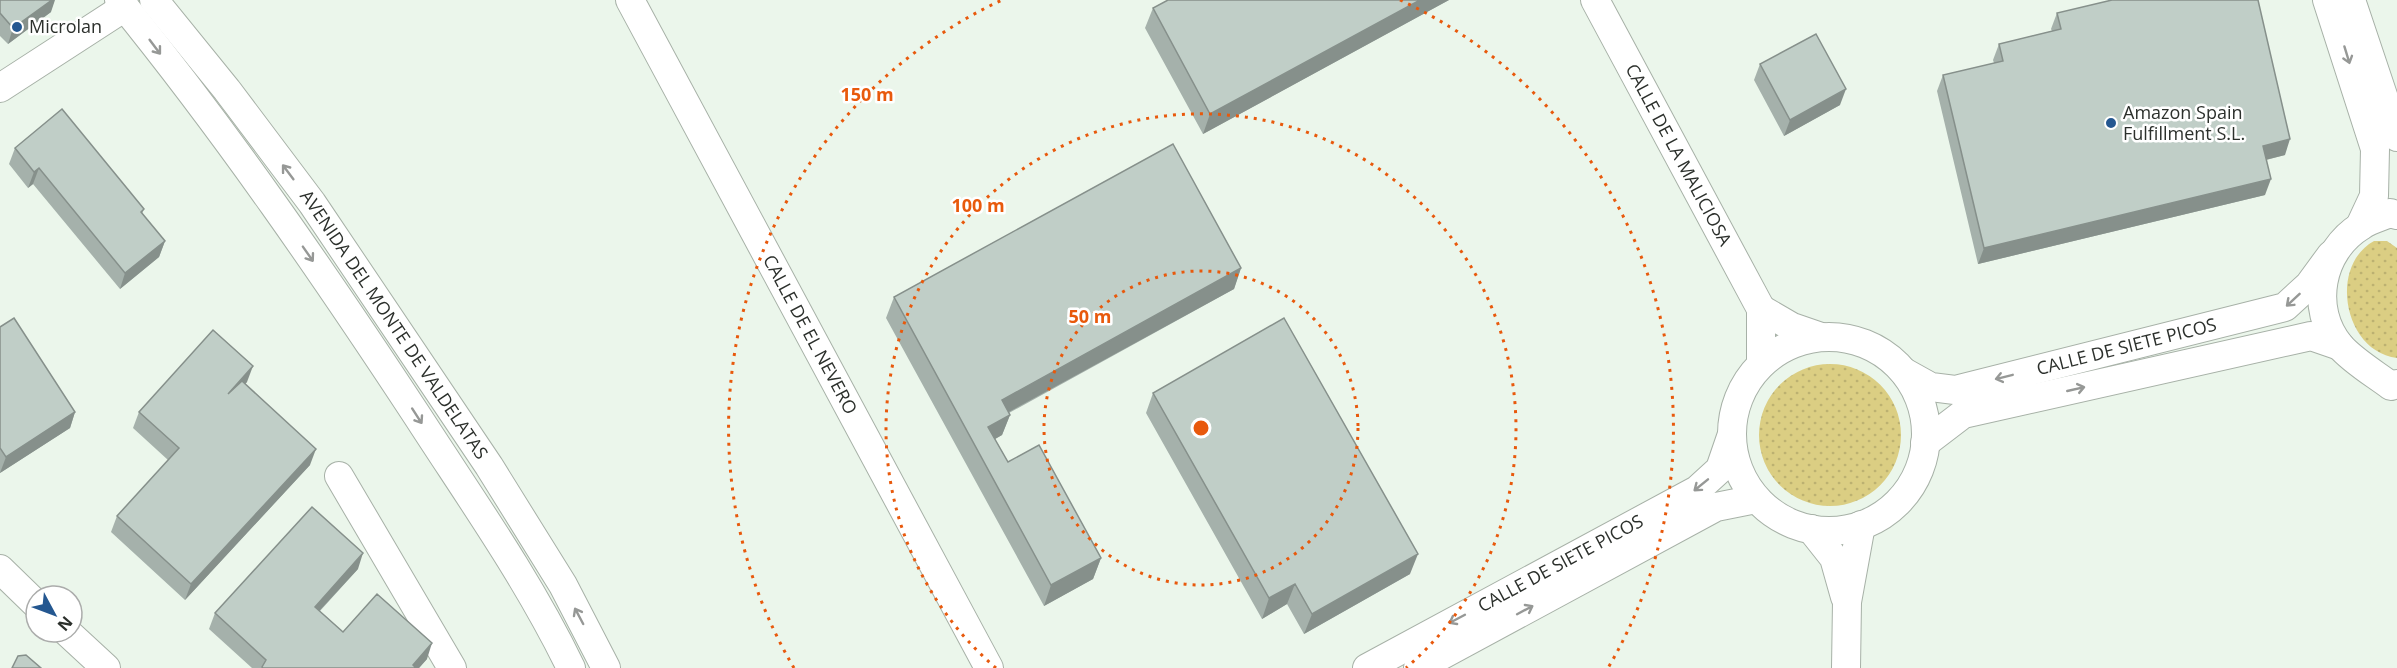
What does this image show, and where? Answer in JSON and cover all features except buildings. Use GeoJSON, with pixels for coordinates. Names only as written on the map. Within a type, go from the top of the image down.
{"type":"FeatureCollection","features":[{"type":"Feature","properties":{"kind":"street","name":"AVENIDA DEL MONTE DE VALDELATAS"},"geometry":{"type":"LineString","coordinates":[[154,0],[312,204],[489,466],[563,585],[606,668]]}},
{"type":"Feature","properties":{"kind":"street"},"geometry":{"type":"LineString","coordinates":[[181,0],[188,42]]}},
{"type":"Feature","properties":{"kind":"street","name":"CALLE DE EL NEVERO"},"geometry":{"type":"LineString","coordinates":[[630,0],[989,668]]}},
{"type":"Feature","properties":{"kind":"street","name":"CALLE DE LA MALICIOSA"},"geometry":{"type":"LineString","coordinates":[[1595,0],[1761,309],[1761,364]]}},
{"type":"Feature","properties":{"kind":"street"},"geometry":{"type":"LineString","coordinates":[[2327,0],[2375,149],[2374,196],[2360,226]]}},
{"type":"Feature","properties":{"kind":"street"},"geometry":{"type":"LineString","coordinates":[[2351,0],[2397,137]]}},
{"type":"Feature","properties":{"kind":"street","name":"AVENIDA DEL MONTE DE VALDELATAS"},"geometry":{"type":"LineString","coordinates":[[122,4],[258,183],[360,328],[544,613],[571,668]]}},
{"type":"Feature","properties":{"kind":"street"},"geometry":{"type":"LineString","coordinates":[[0,88],[122,4]]}},
{"type":"Feature","properties":{"kind":"street"},"geometry":{"type":"LineString","coordinates":[[2360,226],[2390,213],[2397,215]]}},
{"type":"Feature","properties":{"kind":"street","name":"CALLE DE SIETE PICOS"},"geometry":{"type":"LineString","coordinates":[[1904,372],[1931,387],[1955,390],[2285,307],[2309,285],[2331,255],[2360,226]]}},
{"type":"Feature","properties":{"kind":"street"},"geometry":{"type":"LineString","coordinates":[[2331,255],[2321,288],[2323,317],[2340,346],[2395,387]]}},
{"type":"Feature","properties":{"kind":"street"},"geometry":{"type":"LineString","coordinates":[[1761,309],[1792,327],[1821,337]]}},
{"type":"Feature","properties":{"kind":"street","name":"CALLE DE SIETE PICOS"},"geometry":{"type":"LineString","coordinates":[[1925,443],[1963,414],[2311,336],[2340,346]]}},
{"type":"Feature","properties":{"kind":"street"},"geometry":{"type":"LineString","coordinates":[[1821,337],[1844,338],[1867,344],[1887,356],[1904,372],[1917,394],[1924,418],[1925,443],[1919,470],[1905,493],[1885,512],[1861,525],[1836,531],[1811,529],[1790,524],[1772,513],[1756,499],[1743,481],[1735,460],[1731,437],[1734,411],[1741,394],[1761,364],[1789,345],[1821,337]]}},
{"type":"Feature","properties":{"kind":"street","name":"CALLE DE SIETE PICOS"},"geometry":{"type":"LineString","coordinates":[[1367,668],[1697,490],[1720,469],[1731,437]]}},
{"type":"Feature","properties":{"kind":"street"},"geometry":{"type":"LineString","coordinates":[[339,476],[452,668]]}},
{"type":"Feature","properties":{"kind":"street","name":"CALLE DE SIETE PICOS"},"geometry":{"type":"LineString","coordinates":[[1418,668],[1716,507],[1756,499]]}},
{"type":"Feature","properties":{"kind":"street"},"geometry":{"type":"LineString","coordinates":[[1846,668],[1846,602],[1861,525]]}},
{"type":"Feature","properties":{"kind":"street"},"geometry":{"type":"LineString","coordinates":[[1811,529],[1834,558],[1846,602]]}},
{"type":"Feature","properties":{"kind":"street"},"geometry":{"type":"LineString","coordinates":[[3,580],[24,595]]}},
{"type":"Feature","properties":{"kind":"street"},"geometry":{"type":"LineString","coordinates":[[80,644],[106,668]]}},
{"type":"Feature","properties":{"kind":"shaded area"},"geometry":{"type":"Polygon","coordinates":[[[2374,241],[2387,241],[2397,248],[2397,358],[2379,352],[2365,341],[2354,325],[2348,307],[2347,287],[2351,269],[2360,253],[2374,241]]]}},
{"type":"Feature","properties":{"kind":"shaded area"},"geometry":{"type":"Polygon","coordinates":[[[1830,364],[1844,365],[1857,370],[1880,385],[1895,408],[1900,421],[1900,449],[1895,462],[1880,485],[1857,500],[1844,505],[1830,506],[1816,505],[1803,500],[1780,485],[1765,462],[1760,449],[1759,435],[1760,421],[1765,408],[1780,385],[1803,370],[1816,365],[1830,364]]]}},
{"type":"Feature","properties":{"kind":"place","name":"Microlan"},"geometry":{"type":"Point","coordinates":[17,27]}},
{"type":"Feature","properties":{"kind":"place","name":"Amazon Spain Fulfillment S.L."},"geometry":{"type":"Point","coordinates":[2111,123]}}]}
